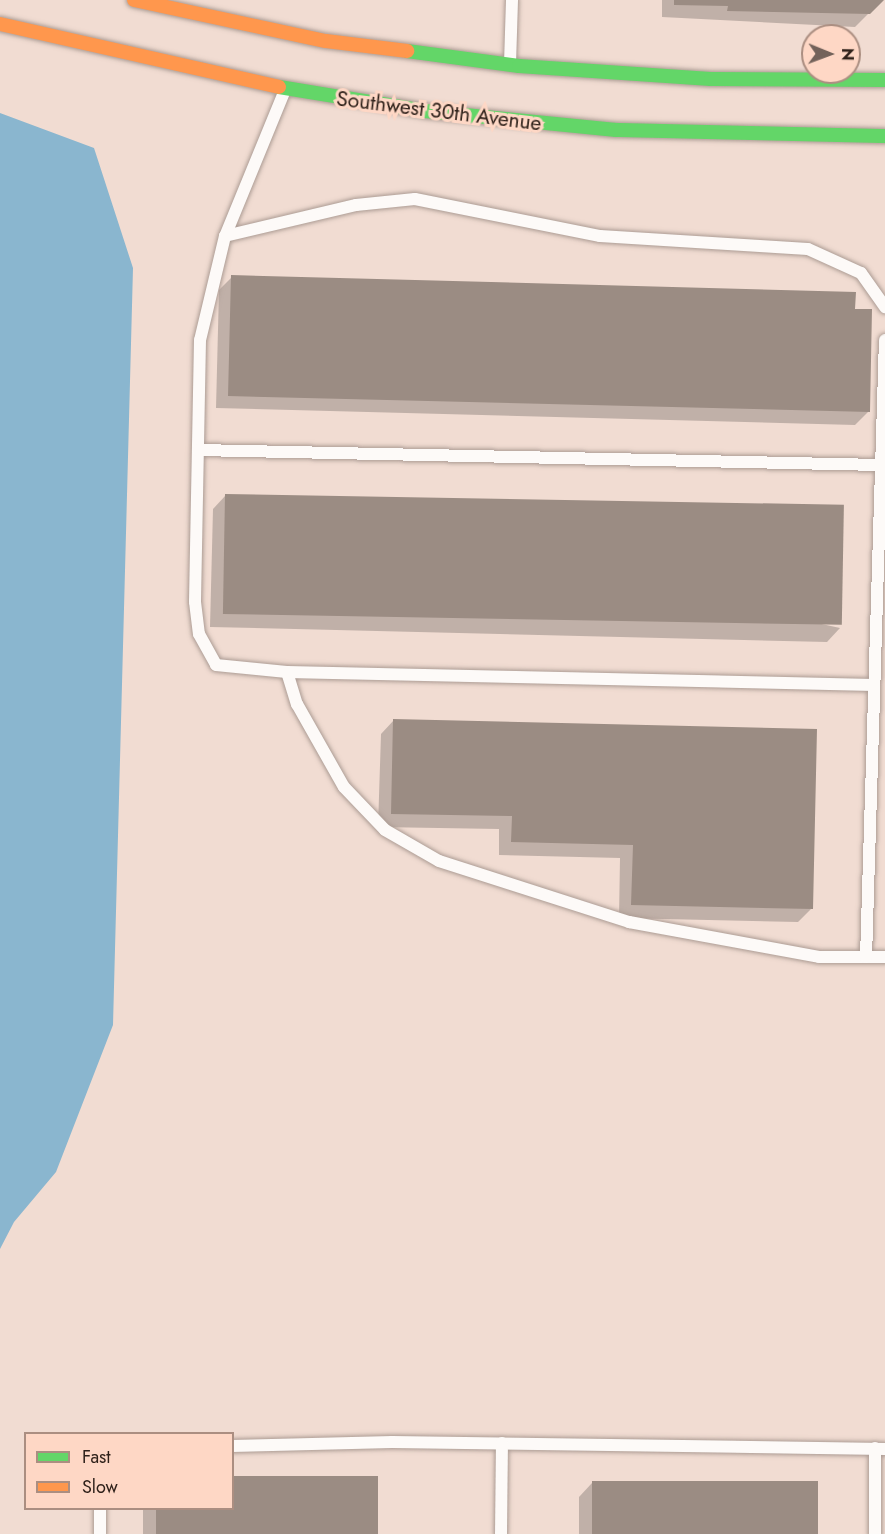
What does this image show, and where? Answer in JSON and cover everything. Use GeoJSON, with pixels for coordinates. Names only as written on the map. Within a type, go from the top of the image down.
{"type":"FeatureCollection","features":[{"type":"Feature","properties":{"kind":"main road"},"geometry":{"type":"LineString","coordinates":[[134,0],[215,19],[510,65],[711,79],[885,80]]}},
{"type":"Feature","properties":{"kind":"main road","name":"Southwest 30th Avenue"},"geometry":{"type":"LineString","coordinates":[[0,24],[285,90],[519,123],[885,136]]}},
{"type":"Feature","properties":{"kind":"lane"},"geometry":{"type":"LineString","coordinates":[[215,19],[217,0]]}},
{"type":"Feature","properties":{"kind":"lane"},"geometry":{"type":"LineString","coordinates":[[510,65],[512,0]]}},
{"type":"Feature","properties":{"kind":"lane"},"geometry":{"type":"LineString","coordinates":[[285,90],[225,236],[200,340],[199,634],[216,665],[287,672],[874,685]]}},
{"type":"Feature","properties":{"kind":"lane"},"geometry":{"type":"LineString","coordinates":[[225,236],[356,205],[415,199],[600,236],[808,249],[861,273],[885,307]]}},
{"type":"Feature","properties":{"kind":"lane"},"geometry":{"type":"LineString","coordinates":[[866,957],[874,685],[881,576],[881,465],[885,340]]}},
{"type":"Feature","properties":{"kind":"lane"},"geometry":{"type":"LineString","coordinates":[[198,450],[881,465]]}},
{"type":"Feature","properties":{"kind":"lane"},"geometry":{"type":"LineString","coordinates":[[287,672],[297,704],[344,787],[385,830],[439,861],[629,921],[819,957],[885,957]]}},
{"type":"Feature","properties":{"kind":"lane"},"geometry":{"type":"LineString","coordinates":[[501,1534],[502,1443]]}},
{"type":"Feature","properties":{"kind":"lane"},"geometry":{"type":"LineString","coordinates":[[234,1446],[502,1443],[880,1448],[875,1534]]}},
{"type":"Feature","properties":{"kind":"lane"},"geometry":{"type":"LineString","coordinates":[[100,1510],[100,1534]]}},
{"type":"Feature","properties":{"kind":"water"},"geometry":{"type":"Polygon","coordinates":[[[0,113],[94,148],[133,268],[113,1025],[56,1172],[14,1222],[0,1249],[0,113]]]}},
{"type":"Feature","properties":{"kind":"building"},"geometry":{"type":"Polygon","coordinates":[[[674,0],[884,0],[870,14],[727,11],[728,6],[674,5],[674,0]]]}},
{"type":"Feature","properties":{"kind":"building"},"geometry":{"type":"Polygon","coordinates":[[[231,275],[856,292],[855,309],[872,309],[870,412],[228,396],[231,275]]]}},
{"type":"Feature","properties":{"kind":"building"},"geometry":{"type":"Polygon","coordinates":[[[225,494],[844,505],[842,625],[223,614],[225,494]]]}},
{"type":"Feature","properties":{"kind":"building"},"geometry":{"type":"Polygon","coordinates":[[[393,719],[817,729],[813,909],[631,905],[633,845],[511,842],[512,816],[391,814],[393,719]]]}},
{"type":"Feature","properties":{"kind":"building"},"geometry":{"type":"Polygon","coordinates":[[[234,1476],[378,1476],[378,1534],[156,1534],[156,1510],[234,1510],[234,1476]]]}},
{"type":"Feature","properties":{"kind":"building"},"geometry":{"type":"Polygon","coordinates":[[[592,1481],[818,1481],[818,1534],[592,1534],[592,1481]]]}},
{"type":"Feature","properties":{"kind":"traffic: fast"},"geometry":{"type":"LineString","coordinates":[[407,51],[519,66],[711,79],[885,80]]}},
{"type":"Feature","properties":{"kind":"traffic: fast"},"geometry":{"type":"LineString","coordinates":[[279,87],[425,111],[616,130],[885,136]]}},
{"type":"Feature","properties":{"kind":"traffic: slow"},"geometry":{"type":"LineString","coordinates":[[134,0],[326,41],[407,51]]}},
{"type":"Feature","properties":{"kind":"traffic: slow"},"geometry":{"type":"LineString","coordinates":[[0,24],[279,87]]}}]}
